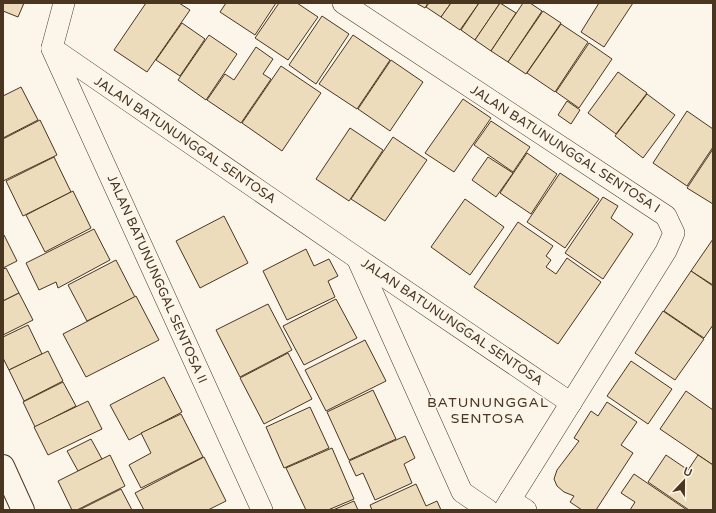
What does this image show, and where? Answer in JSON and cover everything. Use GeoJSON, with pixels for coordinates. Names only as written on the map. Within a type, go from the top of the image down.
{"type":"FeatureCollection","features":[{"type":"Feature","properties":{"kind":"street"},"geometry":{"type":"LineString","coordinates":[[52,48],[64,3]]}},
{"type":"Feature","properties":{"kind":"street","name":"JALAN BATUNUNGGAL SENTOSA I"},"geometry":{"type":"LineString","coordinates":[[343,3],[666,216],[674,233],[666,251],[571,403]]}},
{"type":"Feature","properties":{"kind":"street","name":"JALAN BATUNUNGGAL SENTOSA"},"geometry":{"type":"LineString","coordinates":[[52,48],[571,403]]}},
{"type":"Feature","properties":{"kind":"street","name":"JALAN BATUNUNGGAL SENTOSA II"},"geometry":{"type":"LineString","coordinates":[[52,48],[262,510]]}},
{"type":"Feature","properties":{"kind":"street","name":"JALAN BATUNUNGGAL SENTOSA"},"geometry":{"type":"LineString","coordinates":[[357,258],[462,492],[488,510]]}},
{"type":"Feature","properties":{"kind":"street"},"geometry":{"type":"LineString","coordinates":[[513,506],[571,403]]}},
{"type":"Feature","properties":{"kind":"street"},"geometry":{"type":"LineString","coordinates":[[3,466],[23,510]]}},
{"type":"Feature","properties":{"kind":"building"},"geometry":{"type":"Polygon","coordinates":[[[3,3],[24,3],[18,17],[3,11],[3,3]]]}},
{"type":"Feature","properties":{"kind":"building"},"geometry":{"type":"Polygon","coordinates":[[[146,3],[179,3],[190,10],[147,72],[114,50],[146,3]]]}},
{"type":"Feature","properties":{"kind":"building"},"geometry":{"type":"Polygon","coordinates":[[[226,3],[276,3],[255,35],[220,12],[226,3]]]}},
{"type":"Feature","properties":{"kind":"building"},"geometry":{"type":"Polygon","coordinates":[[[279,3],[297,3],[318,17],[288,60],[255,38],[279,3]]]}},
{"type":"Feature","properties":{"kind":"building"},"geometry":{"type":"Polygon","coordinates":[[[416,3],[428,3],[425,8],[416,3]]]}},
{"type":"Feature","properties":{"kind":"building"},"geometry":{"type":"Polygon","coordinates":[[[429,3],[451,3],[441,17],[426,7],[429,3]]]}},
{"type":"Feature","properties":{"kind":"building"},"geometry":{"type":"Polygon","coordinates":[[[451,3],[479,3],[460,30],[441,17],[451,3]]]}},
{"type":"Feature","properties":{"kind":"building"},"geometry":{"type":"Polygon","coordinates":[[[479,3],[500,3],[475,40],[461,30],[479,3]]]}},
{"type":"Feature","properties":{"kind":"building"},"geometry":{"type":"Polygon","coordinates":[[[500,3],[516,13],[491,51],[475,40],[500,3]]]}},
{"type":"Feature","properties":{"kind":"building"},"geometry":{"type":"Polygon","coordinates":[[[523,3],[530,3],[542,11],[508,62],[491,51],[523,3]]]}},
{"type":"Feature","properties":{"kind":"building"},"geometry":{"type":"Polygon","coordinates":[[[599,3],[633,3],[604,47],[581,32],[599,3]]]}},
{"type":"Feature","properties":{"kind":"building"},"geometry":{"type":"Polygon","coordinates":[[[543,11],[561,23],[526,74],[508,62],[543,11]]]}},
{"type":"Feature","properties":{"kind":"building"},"geometry":{"type":"Polygon","coordinates":[[[322,16],[349,34],[316,84],[289,65],[322,16]]]}},
{"type":"Feature","properties":{"kind":"building"},"geometry":{"type":"Polygon","coordinates":[[[182,23],[205,39],[180,76],[156,60],[182,23]]]}},
{"type":"Feature","properties":{"kind":"building"},"geometry":{"type":"Polygon","coordinates":[[[561,24],[588,42],[555,92],[527,73],[561,24]]]}},
{"type":"Feature","properties":{"kind":"building"},"geometry":{"type":"Polygon","coordinates":[[[209,35],[237,54],[206,100],[178,80],[209,35]]]}},
{"type":"Feature","properties":{"kind":"building"},"geometry":{"type":"Polygon","coordinates":[[[353,35],[390,60],[357,109],[319,84],[353,35]]]}},
{"type":"Feature","properties":{"kind":"building"},"geometry":{"type":"Polygon","coordinates":[[[589,43],[612,59],[579,108],[556,92],[589,43]]]}},
{"type":"Feature","properties":{"kind":"building"},"geometry":{"type":"Polygon","coordinates":[[[256,47],[273,59],[263,74],[271,79],[241,123],[207,100],[225,74],[234,80],[256,47]]]}},
{"type":"Feature","properties":{"kind":"building"},"geometry":{"type":"Polygon","coordinates":[[[391,60],[423,82],[390,131],[358,109],[391,60]]]}},
{"type":"Feature","properties":{"kind":"building"},"geometry":{"type":"Polygon","coordinates":[[[281,66],[321,93],[282,151],[242,123],[281,66]]]}},
{"type":"Feature","properties":{"kind":"building"},"geometry":{"type":"Polygon","coordinates":[[[618,72],[647,93],[616,134],[588,113],[618,72]]]}},
{"type":"Feature","properties":{"kind":"building"},"geometry":{"type":"Polygon","coordinates":[[[21,87],[38,120],[3,138],[3,96],[21,87]]]}},
{"type":"Feature","properties":{"kind":"building"},"geometry":{"type":"Polygon","coordinates":[[[647,94],[675,115],[643,158],[615,136],[647,94]]]}},
{"type":"Feature","properties":{"kind":"building"},"geometry":{"type":"Polygon","coordinates":[[[463,99],[491,118],[454,172],[425,153],[463,99]]]}},
{"type":"Feature","properties":{"kind":"building"},"geometry":{"type":"Polygon","coordinates":[[[567,101],[580,110],[571,124],[558,115],[567,101]]]}},
{"type":"Feature","properties":{"kind":"building"},"geometry":{"type":"Polygon","coordinates":[[[687,111],[713,129],[713,147],[687,186],[653,163],[687,111]]]}},
{"type":"Feature","properties":{"kind":"building"},"geometry":{"type":"Polygon","coordinates":[[[40,120],[57,155],[3,181],[3,139],[40,120]]]}},
{"type":"Feature","properties":{"kind":"building"},"geometry":{"type":"Polygon","coordinates":[[[491,121],[530,147],[513,172],[474,145],[491,121]]]}},
{"type":"Feature","properties":{"kind":"building"},"geometry":{"type":"Polygon","coordinates":[[[350,128],[383,150],[349,201],[316,179],[350,128]]]}},
{"type":"Feature","properties":{"kind":"building"},"geometry":{"type":"Polygon","coordinates":[[[393,137],[427,160],[385,221],[351,199],[393,137]]]}},
{"type":"Feature","properties":{"kind":"building"},"geometry":{"type":"Polygon","coordinates":[[[713,149],[713,204],[687,188],[713,149]]]}},
{"type":"Feature","properties":{"kind":"building"},"geometry":{"type":"Polygon","coordinates":[[[527,153],[557,174],[531,214],[500,193],[527,153]]]}},
{"type":"Feature","properties":{"kind":"building"},"geometry":{"type":"Polygon","coordinates":[[[54,157],[71,192],[23,216],[6,181],[54,157]]]}},
{"type":"Feature","properties":{"kind":"building"},"geometry":{"type":"Polygon","coordinates":[[[488,157],[513,173],[496,197],[472,180],[488,157]]]}},
{"type":"Feature","properties":{"kind":"building"},"geometry":{"type":"Polygon","coordinates":[[[560,173],[599,199],[565,248],[527,222],[560,173]]]}},
{"type":"Feature","properties":{"kind":"building"},"geometry":{"type":"Polygon","coordinates":[[[73,191],[91,228],[45,252],[26,215],[73,191]]]}},
{"type":"Feature","properties":{"kind":"building"},"geometry":{"type":"Polygon","coordinates":[[[603,197],[618,206],[611,218],[633,234],[603,279],[565,253],[603,197]]]}},
{"type":"Feature","properties":{"kind":"building"},"geometry":{"type":"Polygon","coordinates":[[[465,199],[504,227],[470,275],[431,247],[465,199]]]}},
{"type":"Feature","properties":{"kind":"building"},"geometry":{"type":"Polygon","coordinates":[[[224,216],[248,263],[200,288],[176,241],[224,216]]]}},
{"type":"Feature","properties":{"kind":"building"},"geometry":{"type":"Polygon","coordinates":[[[518,222],[553,246],[546,256],[551,260],[546,267],[556,274],[567,258],[601,282],[558,344],[474,287],[518,222]]]}},
{"type":"Feature","properties":{"kind":"building"},"geometry":{"type":"Polygon","coordinates":[[[94,229],[110,260],[58,288],[56,282],[39,290],[26,263],[94,229]]]}},
{"type":"Feature","properties":{"kind":"building"},"geometry":{"type":"Polygon","coordinates":[[[3,235],[17,261],[3,268],[3,235]]]}},
{"type":"Feature","properties":{"kind":"building"},"geometry":{"type":"Polygon","coordinates":[[[713,239],[713,285],[691,271],[713,239]]]}},
{"type":"Feature","properties":{"kind":"building"},"geometry":{"type":"Polygon","coordinates":[[[306,249],[314,266],[329,259],[338,276],[328,281],[335,297],[287,320],[263,271],[306,249]]]}},
{"type":"Feature","properties":{"kind":"building"},"geometry":{"type":"Polygon","coordinates":[[[116,260],[135,297],[87,321],[68,285],[116,260]]]}},
{"type":"Feature","properties":{"kind":"building"},"geometry":{"type":"Polygon","coordinates":[[[6,268],[19,293],[3,301],[3,269],[6,268]]]}},
{"type":"Feature","properties":{"kind":"building"},"geometry":{"type":"Polygon","coordinates":[[[691,271],[713,286],[713,325],[704,338],[664,311],[691,271]]]}},
{"type":"Feature","properties":{"kind":"building"},"geometry":{"type":"Polygon","coordinates":[[[19,293],[33,320],[3,335],[3,301],[19,293]]]}},
{"type":"Feature","properties":{"kind":"building"},"geometry":{"type":"Polygon","coordinates":[[[136,296],[159,340],[86,377],[63,334],[136,296]]]}},
{"type":"Feature","properties":{"kind":"building"},"geometry":{"type":"Polygon","coordinates":[[[336,299],[357,338],[304,365],[283,326],[336,299]]]}},
{"type":"Feature","properties":{"kind":"building"},"geometry":{"type":"Polygon","coordinates":[[[268,304],[292,350],[240,377],[216,330],[268,304]]]}},
{"type":"Feature","properties":{"kind":"building"},"geometry":{"type":"Polygon","coordinates":[[[663,311],[704,339],[675,380],[635,353],[663,311]]]}},
{"type":"Feature","properties":{"kind":"building"},"geometry":{"type":"Polygon","coordinates":[[[28,325],[42,354],[9,370],[3,358],[3,337],[28,325]]]}},
{"type":"Feature","properties":{"kind":"building"},"geometry":{"type":"Polygon","coordinates":[[[365,340],[386,381],[326,411],[305,370],[365,340]]]}},
{"type":"Feature","properties":{"kind":"building"},"geometry":{"type":"Polygon","coordinates":[[[48,351],[63,381],[24,401],[9,370],[48,351]]]}},
{"type":"Feature","properties":{"kind":"building"},"geometry":{"type":"Polygon","coordinates":[[[288,353],[312,399],[264,424],[240,378],[288,353]]]}},
{"type":"Feature","properties":{"kind":"building"},"geometry":{"type":"Polygon","coordinates":[[[631,361],[672,389],[648,424],[607,396],[631,361]]]}},
{"type":"Feature","properties":{"kind":"building"},"geometry":{"type":"Polygon","coordinates":[[[164,377],[182,412],[129,440],[110,405],[164,377]]]}},
{"type":"Feature","properties":{"kind":"building"},"geometry":{"type":"Polygon","coordinates":[[[63,382],[76,406],[35,427],[23,402],[63,382]]]}},
{"type":"Feature","properties":{"kind":"building"},"geometry":{"type":"Polygon","coordinates":[[[373,390],[396,439],[349,460],[327,412],[373,390]]]}},
{"type":"Feature","properties":{"kind":"building"},"geometry":{"type":"Polygon","coordinates":[[[686,391],[713,410],[713,465],[660,429],[686,391]]]}},
{"type":"Feature","properties":{"kind":"building"},"geometry":{"type":"Polygon","coordinates":[[[88,401],[102,429],[48,455],[34,427],[88,401]]]}},
{"type":"Feature","properties":{"kind":"building"},"geometry":{"type":"Polygon","coordinates":[[[607,402],[637,422],[621,445],[633,453],[596,510],[582,510],[570,502],[574,496],[564,492],[557,486],[554,479],[557,470],[579,441],[574,438],[591,411],[598,416],[607,402]]]}},
{"type":"Feature","properties":{"kind":"building"},"geometry":{"type":"Polygon","coordinates":[[[310,407],[329,448],[284,468],[266,427],[310,407]]]}},
{"type":"Feature","properties":{"kind":"building"},"geometry":{"type":"Polygon","coordinates":[[[181,414],[203,457],[141,488],[129,465],[151,453],[141,433],[181,414]]]}},
{"type":"Feature","properties":{"kind":"building"},"geometry":{"type":"Polygon","coordinates":[[[405,436],[415,458],[404,464],[412,483],[375,500],[363,473],[356,476],[349,461],[405,436]]]}},
{"type":"Feature","properties":{"kind":"building"},"geometry":{"type":"Polygon","coordinates":[[[91,439],[102,459],[78,471],[67,451],[91,439]]]}},
{"type":"Feature","properties":{"kind":"building"},"geometry":{"type":"Polygon","coordinates":[[[332,448],[354,499],[328,510],[306,510],[286,468],[332,448]]]}},
{"type":"Feature","properties":{"kind":"building"},"geometry":{"type":"Polygon","coordinates":[[[110,455],[125,486],[77,510],[72,510],[58,481],[110,455]]]}},
{"type":"Feature","properties":{"kind":"building"},"geometry":{"type":"Polygon","coordinates":[[[666,455],[688,470],[698,455],[713,465],[713,510],[689,510],[648,482],[666,455]]]}},
{"type":"Feature","properties":{"kind":"building"},"geometry":{"type":"Polygon","coordinates":[[[204,457],[226,501],[208,510],[144,510],[135,493],[204,457]]]}},
{"type":"Feature","properties":{"kind":"building"},"geometry":{"type":"Polygon","coordinates":[[[634,474],[687,510],[630,510],[635,502],[621,493],[634,474]]]}},
{"type":"Feature","properties":{"kind":"building"},"geometry":{"type":"Polygon","coordinates":[[[416,484],[426,506],[437,501],[441,510],[372,510],[370,505],[416,484]]]}},
{"type":"Feature","properties":{"kind":"building"},"geometry":{"type":"Polygon","coordinates":[[[121,489],[132,510],[79,510],[121,489]]]}},
{"type":"Feature","properties":{"kind":"building"},"geometry":{"type":"Polygon","coordinates":[[[354,501],[358,510],[333,510],[354,501]]]}},
{"type":"Feature","properties":{"kind":"district","name":"BATUNUNGGAL SENTOSA"},"geometry":{"type":"Point","coordinates":[488,410]}}]}
